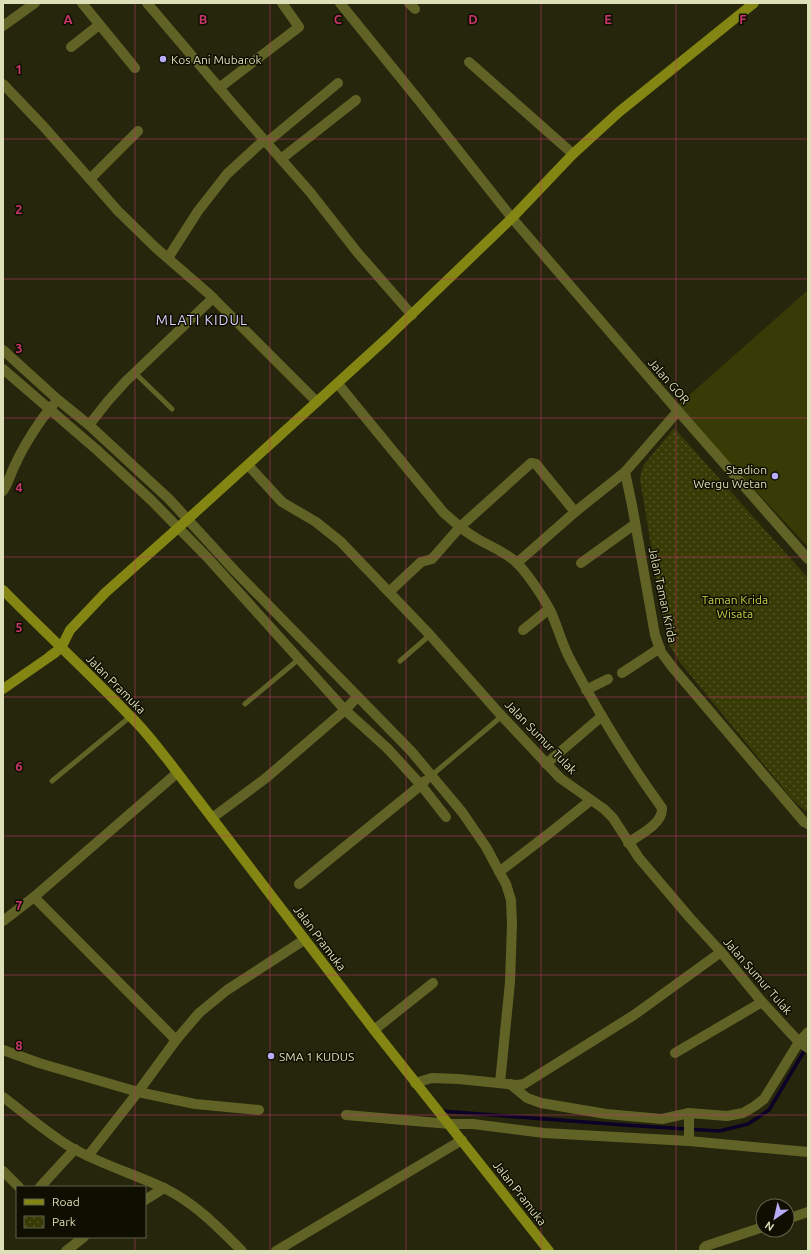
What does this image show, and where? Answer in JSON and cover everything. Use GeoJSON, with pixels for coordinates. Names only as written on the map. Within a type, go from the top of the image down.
{"type":"FeatureCollection","features":[{"type":"Feature","properties":{"kind":"street"},"geometry":{"type":"LineString","coordinates":[[3,26],[35,3]]}},
{"type":"Feature","properties":{"kind":"street"},"geometry":{"type":"LineString","coordinates":[[82,3],[135,68]]}},
{"type":"Feature","properties":{"kind":"street"},"geometry":{"type":"LineString","coordinates":[[147,3],[265,142],[310,192],[357,252],[412,315]]}},
{"type":"Feature","properties":{"kind":"street"},"geometry":{"type":"LineString","coordinates":[[219,88],[300,27],[282,3]]}},
{"type":"Feature","properties":{"kind":"street","name":"Jalan GOR"},"geometry":{"type":"LineString","coordinates":[[340,3],[512,218],[678,411],[807,557]]}},
{"type":"Feature","properties":{"kind":"street"},"geometry":{"type":"LineString","coordinates":[[3,689],[61,648],[70,630],[105,593],[338,384],[412,315],[512,218],[573,154],[619,112],[754,3]]}},
{"type":"Feature","properties":{"kind":"street"},"geometry":{"type":"LineString","coordinates":[[71,47],[99,25]]}},
{"type":"Feature","properties":{"kind":"street"},"geometry":{"type":"LineString","coordinates":[[469,62],[573,154]]}},
{"type":"Feature","properties":{"kind":"street"},"geometry":{"type":"LineString","coordinates":[[168,258],[198,211],[227,174],[338,83]]}},
{"type":"Feature","properties":{"kind":"street"},"geometry":{"type":"LineString","coordinates":[[3,84],[44,127],[121,214],[213,298],[318,402]]}},
{"type":"Feature","properties":{"kind":"street"},"geometry":{"type":"LineString","coordinates":[[281,159],[356,100]]}},
{"type":"Feature","properties":{"kind":"street"},"geometry":{"type":"LineString","coordinates":[[90,179],[138,131]]}},
{"type":"Feature","properties":{"kind":"street"},"geometry":{"type":"LineString","coordinates":[[89,425],[108,401],[135,373],[213,298]]}},
{"type":"Feature","properties":{"kind":"street"},"geometry":{"type":"LineString","coordinates":[[3,350],[96,450],[151,500],[183,523],[235,571],[356,698],[411,751],[446,817]]}},
{"type":"Feature","properties":{"kind":"street"},"geometry":{"type":"LineString","coordinates":[[3,369],[53,404],[89,425],[148,478],[183,523],[299,659],[387,748],[462,812],[486,847],[506,884],[511,900],[512,924],[510,982],[502,1083]]}},
{"type":"Feature","properties":{"kind":"street"},"geometry":{"type":"LineString","coordinates":[[338,384],[443,512],[460,527],[517,563],[549,609],[568,656],[586,690],[635,771],[662,808],[662,814],[658,820],[628,843]]}},
{"type":"Feature","properties":{"kind":"street"},"geometry":{"type":"LineString","coordinates":[[3,491],[11,477],[20,453],[53,404]]}},
{"type":"Feature","properties":{"kind":"street"},"geometry":{"type":"LineString","coordinates":[[517,563],[575,512],[625,472],[678,411]]}},
{"type":"Feature","properties":{"kind":"street"},"geometry":{"type":"LineString","coordinates":[[389,592],[421,562],[432,559],[460,527],[533,463],[536,464],[575,512]]}},
{"type":"Feature","properties":{"kind":"street","name":"Jalan Sumur Tulak"},"geometry":{"type":"LineString","coordinates":[[248,465],[282,502],[316,522],[341,542],[430,635],[546,764],[560,778],[604,809],[613,818],[639,858],[721,952],[762,1002],[803,1045]]}},
{"type":"Feature","properties":{"kind":"street","name":"Jalan Taman Krida"},"geometry":{"type":"LineString","coordinates":[[625,472],[655,635],[661,652],[799,816],[808,824]]}},
{"type":"Feature","properties":{"kind":"street"},"geometry":{"type":"LineString","coordinates":[[582,563],[635,524]]}},
{"type":"Feature","properties":{"kind":"street","name":"Jalan Pramuka"},"geometry":{"type":"LineString","coordinates":[[3,590],[131,716],[167,759],[304,940],[549,1251]]}},
{"type":"Feature","properties":{"kind":"street"},"geometry":{"type":"LineString","coordinates":[[523,630],[549,609]]}},
{"type":"Feature","properties":{"kind":"street"},"geometry":{"type":"LineString","coordinates":[[622,673],[660,648]]}},
{"type":"Feature","properties":{"kind":"street"},"geometry":{"type":"LineString","coordinates":[[586,690],[608,678]]}},
{"type":"Feature","properties":{"kind":"street"},"geometry":{"type":"LineString","coordinates":[[212,818],[266,778],[356,698]]}},
{"type":"Feature","properties":{"kind":"street"},"geometry":{"type":"LineString","coordinates":[[546,764],[602,716]]}},
{"type":"Feature","properties":{"kind":"street"},"geometry":{"type":"LineString","coordinates":[[3,921],[34,897],[177,773]]}},
{"type":"Feature","properties":{"kind":"street"},"geometry":{"type":"LineString","coordinates":[[299,884],[426,780]]}},
{"type":"Feature","properties":{"kind":"street"},"geometry":{"type":"LineString","coordinates":[[499,872],[591,800]]}},
{"type":"Feature","properties":{"kind":"street"},"geometry":{"type":"LineString","coordinates":[[34,897],[176,1040]]}},
{"type":"Feature","properties":{"kind":"street"},"geometry":{"type":"LineString","coordinates":[[88,1156],[176,1040],[199,1013],[227,990],[304,940]]}},
{"type":"Feature","properties":{"kind":"street"},"geometry":{"type":"LineString","coordinates":[[415,1082],[432,1078],[485,1081],[517,1085],[530,1081],[634,1015],[721,952]]}},
{"type":"Feature","properties":{"kind":"street"},"geometry":{"type":"LineString","coordinates":[[374,1030],[433,983]]}},
{"type":"Feature","properties":{"kind":"street"},"geometry":{"type":"LineString","coordinates":[[675,1053],[762,1002]]}},
{"type":"Feature","properties":{"kind":"street"},"geometry":{"type":"LineString","coordinates":[[502,1083],[527,1098],[541,1103],[606,1114],[662,1119],[690,1115],[727,1116],[743,1113],[756,1106],[764,1099],[803,1045],[808,1032]]}},
{"type":"Feature","properties":{"kind":"street"},"geometry":{"type":"LineString","coordinates":[[3,1050],[38,1063],[138,1092],[195,1104],[259,1110]]}},
{"type":"Feature","properties":{"kind":"street"},"geometry":{"type":"LineString","coordinates":[[3,1097],[48,1132],[75,1149],[164,1188],[202,1212],[242,1251]]}},
{"type":"Feature","properties":{"kind":"street"},"geometry":{"type":"LineString","coordinates":[[346,1115],[450,1124],[473,1124],[544,1133],[689,1138],[808,1152]]}},
{"type":"Feature","properties":{"kind":"street"},"geometry":{"type":"LineString","coordinates":[[689,1138],[690,1115]]}},
{"type":"Feature","properties":{"kind":"street"},"geometry":{"type":"LineString","coordinates":[[276,1251],[291,1247],[462,1140]]}},
{"type":"Feature","properties":{"kind":"street"},"geometry":{"type":"LineString","coordinates":[[41,1186],[75,1149]]}},
{"type":"Feature","properties":{"kind":"street"},"geometry":{"type":"LineString","coordinates":[[3,1171],[18,1186]]}},
{"type":"Feature","properties":{"kind":"street"},"geometry":{"type":"LineString","coordinates":[[146,1199],[164,1188]]}},
{"type":"Feature","properties":{"kind":"street"},"geometry":{"type":"LineString","coordinates":[[795,1216],[808,1212]]}},
{"type":"Feature","properties":{"kind":"street"},"geometry":{"type":"LineString","coordinates":[[704,1251],[706,1246],[755,1230]]}},
{"type":"Feature","properties":{"kind":"street"},"geometry":{"type":"LineString","coordinates":[[66,1251],[83,1238]]}},
{"type":"Feature","properties":{"kind":"lane"},"geometry":{"type":"LineString","coordinates":[[135,373],[172,409]]}},
{"type":"Feature","properties":{"kind":"lane"},"geometry":{"type":"LineString","coordinates":[[400,661],[430,635]]}},
{"type":"Feature","properties":{"kind":"lane"},"geometry":{"type":"LineString","coordinates":[[245,704],[299,659]]}},
{"type":"Feature","properties":{"kind":"lane"},"geometry":{"type":"LineString","coordinates":[[52,781],[131,716]]}},
{"type":"Feature","properties":{"kind":"lane"},"geometry":{"type":"LineString","coordinates":[[426,780],[502,716]]}},
{"type":"Feature","properties":{"kind":"green space","name":"Stadion Wergu Wetan"},"geometry":{"type":"Polygon","coordinates":[[[808,290],[808,547],[677,406],[808,290]]]}},
{"type":"Feature","properties":{"kind":"green space","name":"Taman Krida Wisata"},"geometry":{"type":"Polygon","coordinates":[[[674,428],[808,578],[808,812],[792,799],[679,661],[667,641],[640,479],[643,466],[674,428]]]}},
{"type":"Feature","properties":{"kind":"waterway"},"geometry":{"type":"LineString","coordinates":[[441,1111],[719,1131],[748,1124],[769,1110],[806,1048]]}},
{"type":"Feature","properties":{"kind":"place","name":"Kos Ani Mubarok"},"geometry":{"type":"Point","coordinates":[163,59]}},
{"type":"Feature","properties":{"kind":"place","name":"Stadion Wergu Wetan"},"geometry":{"type":"Point","coordinates":[775,476]}},
{"type":"Feature","properties":{"kind":"place","name":"SMA 1 KUDUS"},"geometry":{"type":"Point","coordinates":[271,1056]}},
{"type":"Feature","properties":{"kind":"district","name":"MLATI KIDUL"},"geometry":{"type":"Point","coordinates":[202,320]}}]}
